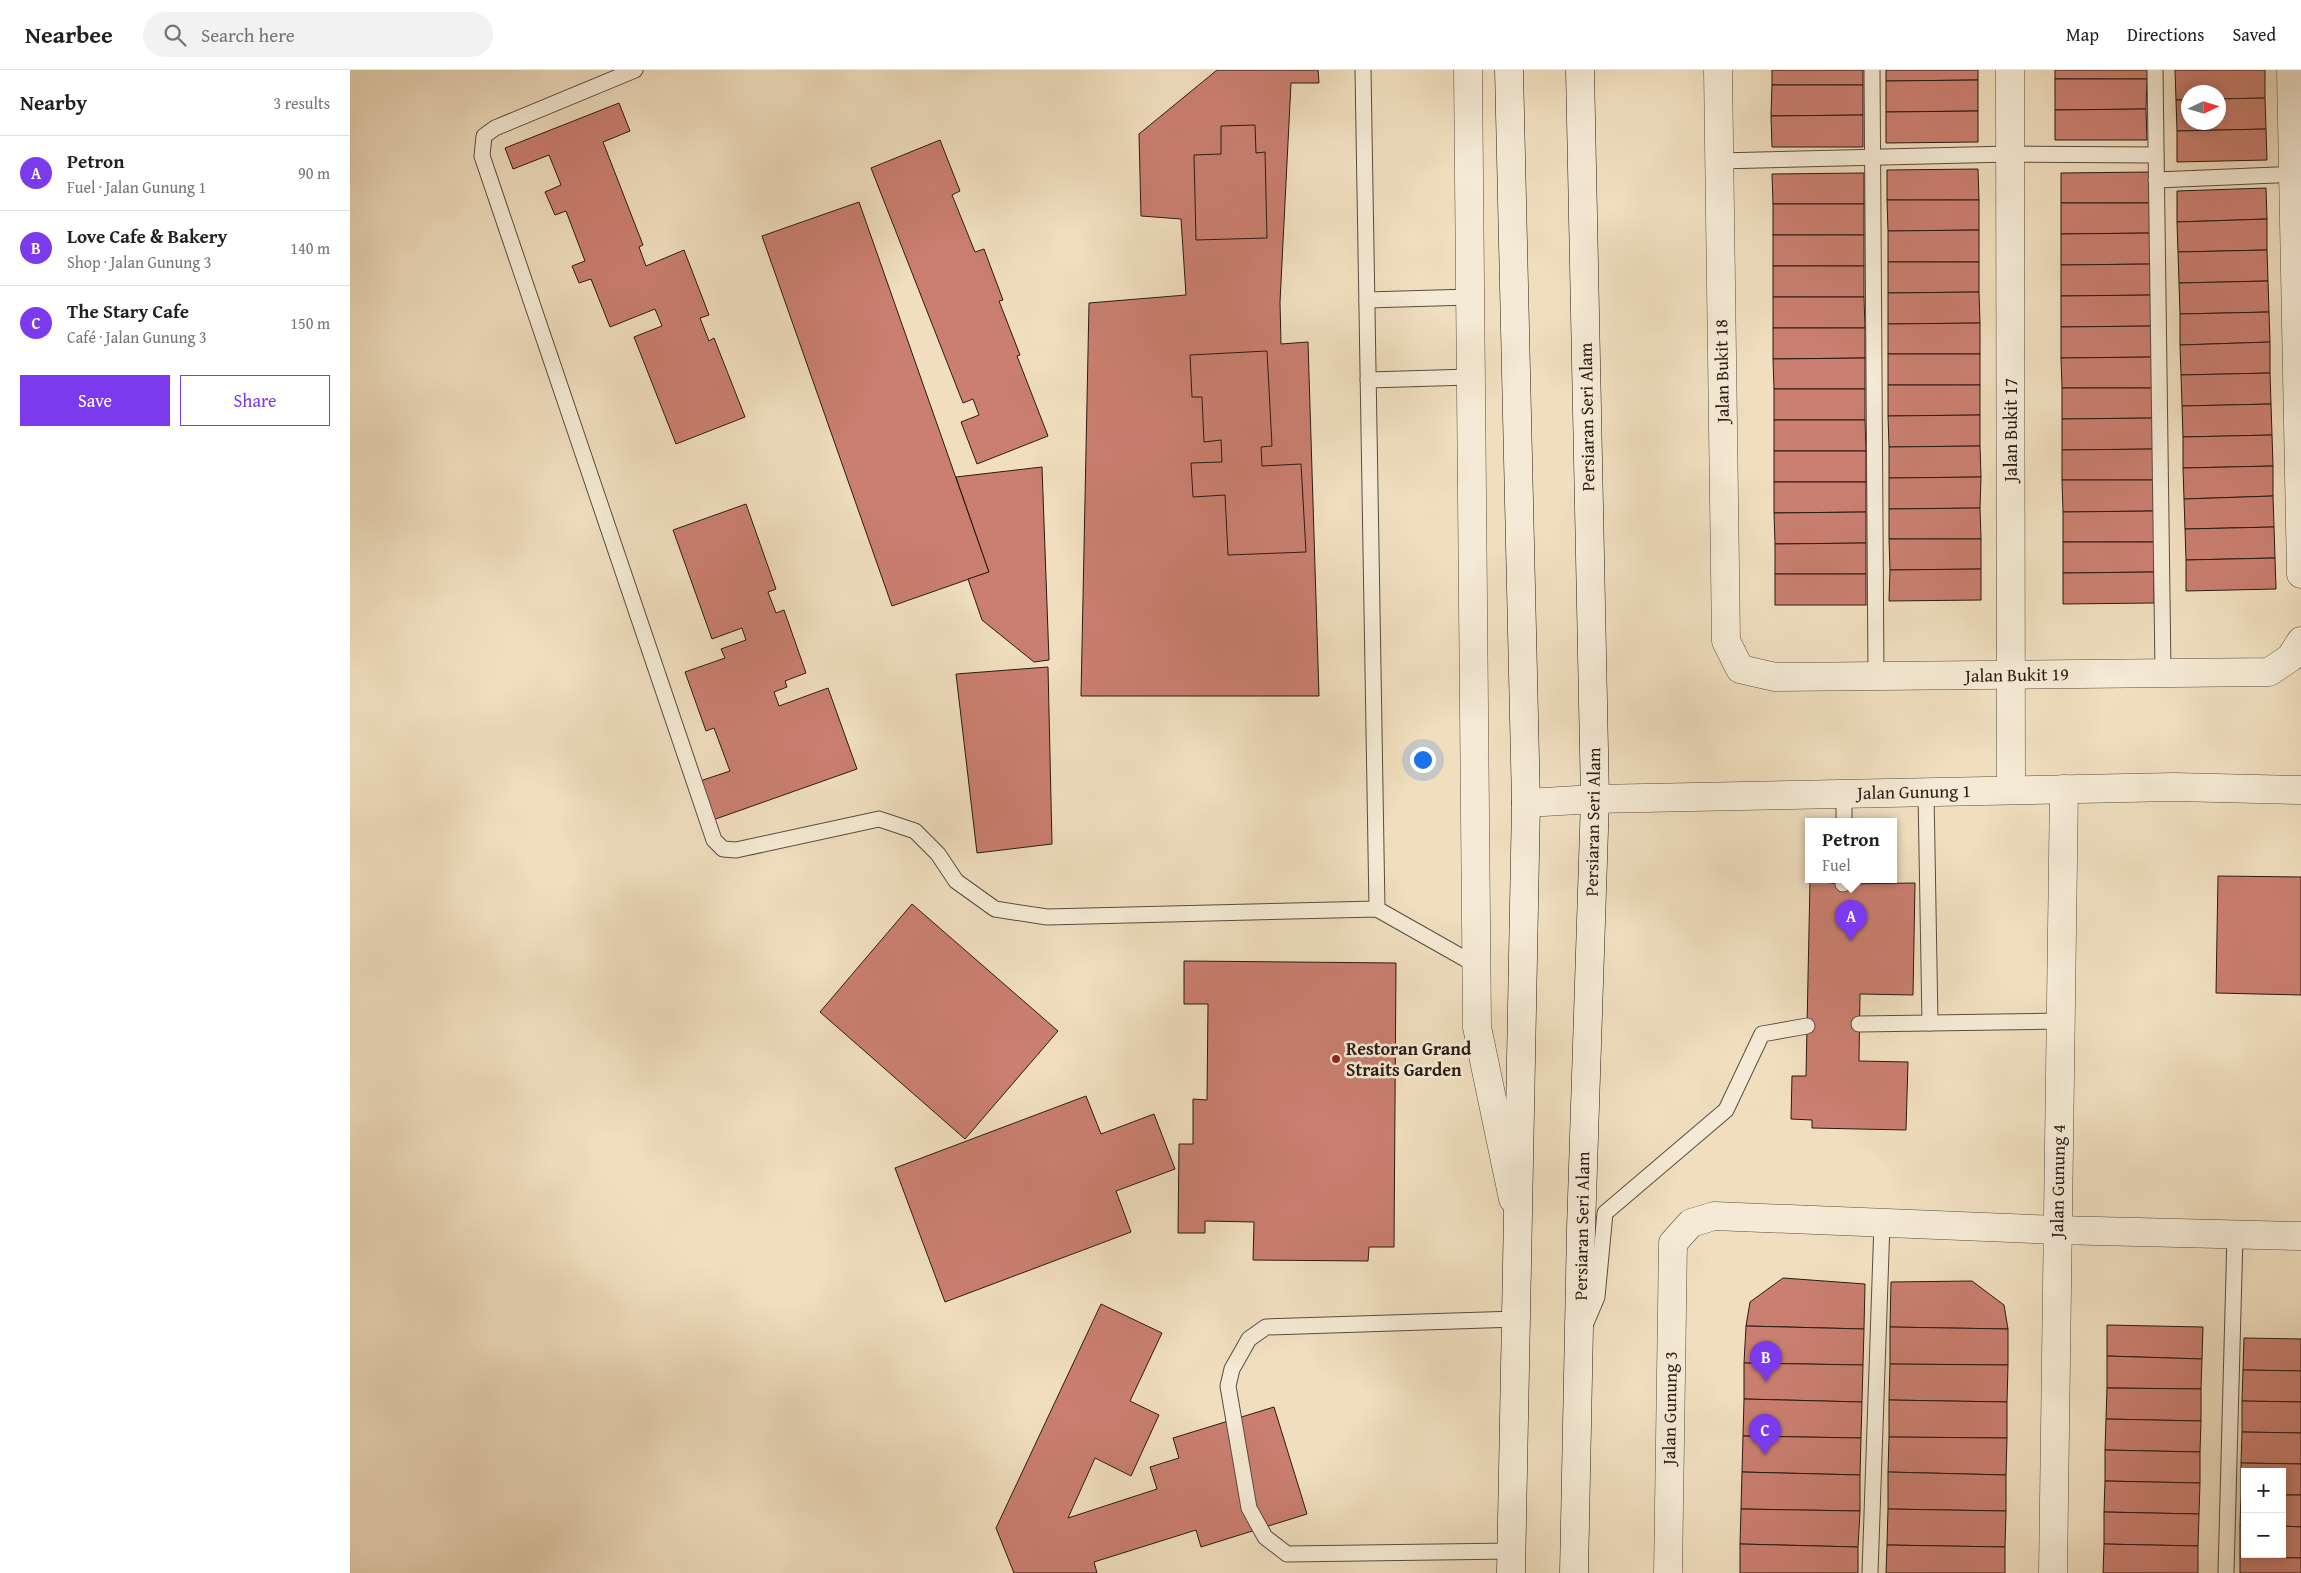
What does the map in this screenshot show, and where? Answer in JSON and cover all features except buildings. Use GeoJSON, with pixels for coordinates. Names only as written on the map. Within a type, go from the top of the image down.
{"type":"FeatureCollection","features":[{"type":"Feature","properties":{"kind":"street"},"geometry":{"type":"LineString","coordinates":[[1468,70],[1478,1027],[1519,1230]]}},
{"type":"Feature","properties":{"kind":"street"},"geometry":{"type":"LineString","coordinates":[[1509,70],[1526,802],[1512,1562]]}},
{"type":"Feature","properties":{"kind":"street","name":"Persiaran Seri Alam"},"geometry":{"type":"LineString","coordinates":[[1574,1573],[1581,1229],[1595,799],[1580,70]]}},
{"type":"Feature","properties":{"kind":"street","name":"Jalan Bukit 18"},"geometry":{"type":"LineString","coordinates":[[1718,70],[1726,641],[1740,669]]}},
{"type":"Feature","properties":{"kind":"street","name":"Jalan Bukit 17"},"geometry":{"type":"LineString","coordinates":[[2010,70],[2011,790]]}},
{"type":"Feature","properties":{"kind":"street"},"geometry":{"type":"LineString","coordinates":[[2291,70],[2297,174],[2301,574]]}},
{"type":"Feature","properties":{"kind":"street","name":"Jalan Bukit 19"},"geometry":{"type":"LineString","coordinates":[[1740,669],[1775,678],[2269,672],[2296,650]]}},
{"type":"Feature","properties":{"kind":"street","name":"Jalan Gunung 1"},"geometry":{"type":"LineString","coordinates":[[1526,802],[2174,787],[2301,790]]}},
{"type":"Feature","properties":{"kind":"street","name":"Jalan Gunung 4"},"geometry":{"type":"LineString","coordinates":[[2053,1573],[2064,789]]}},
{"type":"Feature","properties":{"kind":"street","name":"Jalan Gunung 3"},"geometry":{"type":"LineString","coordinates":[[1668,1573],[1673,1242],[1691,1223],[1714,1216],[1882,1223]]}},
{"type":"Feature","properties":{"kind":"street"},"geometry":{"type":"LineString","coordinates":[[1882,1223],[2057,1230],[2301,1236]]}},
{"type":"Feature","properties":{"kind":"lane"},"geometry":{"type":"LineString","coordinates":[[635,70],[495,128],[484,136],[482,156],[714,840],[723,849],[736,850],[879,819],[915,831],[938,854],[956,881],[995,909],[1047,917],[1377,909],[1476,965]]}},
{"type":"Feature","properties":{"kind":"lane"},"geometry":{"type":"LineString","coordinates":[[1363,70],[1377,909]]}},
{"type":"Feature","properties":{"kind":"lane"},"geometry":{"type":"LineString","coordinates":[[1872,70],[1876,676]]}},
{"type":"Feature","properties":{"kind":"lane"},"geometry":{"type":"LineString","coordinates":[[2155,70],[2162,673]]}},
{"type":"Feature","properties":{"kind":"lane"},"geometry":{"type":"LineString","coordinates":[[1720,161],[2010,154],[2156,155]]}},
{"type":"Feature","properties":{"kind":"lane"},"geometry":{"type":"LineString","coordinates":[[2156,180],[2297,174]]}},
{"type":"Feature","properties":{"kind":"lane"},"geometry":{"type":"LineString","coordinates":[[1367,300],[1470,297]]}},
{"type":"Feature","properties":{"kind":"lane"},"geometry":{"type":"LineString","coordinates":[[1368,380],[1471,377]]}},
{"type":"Feature","properties":{"kind":"lane"},"geometry":{"type":"LineString","coordinates":[[1926,792],[1930,1023]]}},
{"type":"Feature","properties":{"kind":"lane"},"geometry":{"type":"LineString","coordinates":[[1844,794],[1844,818]]}},
{"type":"Feature","properties":{"kind":"lane"},"geometry":{"type":"LineString","coordinates":[[1859,1024],[2060,1022]]}},
{"type":"Feature","properties":{"kind":"lane"},"geometry":{"type":"LineString","coordinates":[[1580,1338],[1597,1297],[1605,1213],[1726,1110],[1762,1034],[1807,1026]]}},
{"type":"Feature","properties":{"kind":"lane"},"geometry":{"type":"LineString","coordinates":[[1870,1573],[1882,1223]]}},
{"type":"Feature","properties":{"kind":"lane"},"geometry":{"type":"LineString","coordinates":[[2226,1573],[2235,1235]]}},
{"type":"Feature","properties":{"kind":"lane"},"geometry":{"type":"LineString","coordinates":[[1512,1562],[1287,1554],[1265,1537],[1249,1508],[1228,1386],[1232,1369],[1249,1339],[1266,1327],[1517,1319]]}},
{"type":"Feature","properties":{"kind":"place","name":"Petron"},"geometry":{"type":"Point","coordinates":[1851,941]}},
{"type":"Feature","properties":{"kind":"place","name":"Restoran Grand Straits Garden"},"geometry":{"type":"Point","coordinates":[1336,1059]}},
{"type":"Feature","properties":{"kind":"place","name":"Love Cafe & Bakery"},"geometry":{"type":"Point","coordinates":[1766,1382]}},
{"type":"Feature","properties":{"kind":"place","name":"The Stary Cafe"},"geometry":{"type":"Point","coordinates":[1765,1455]}}]}
